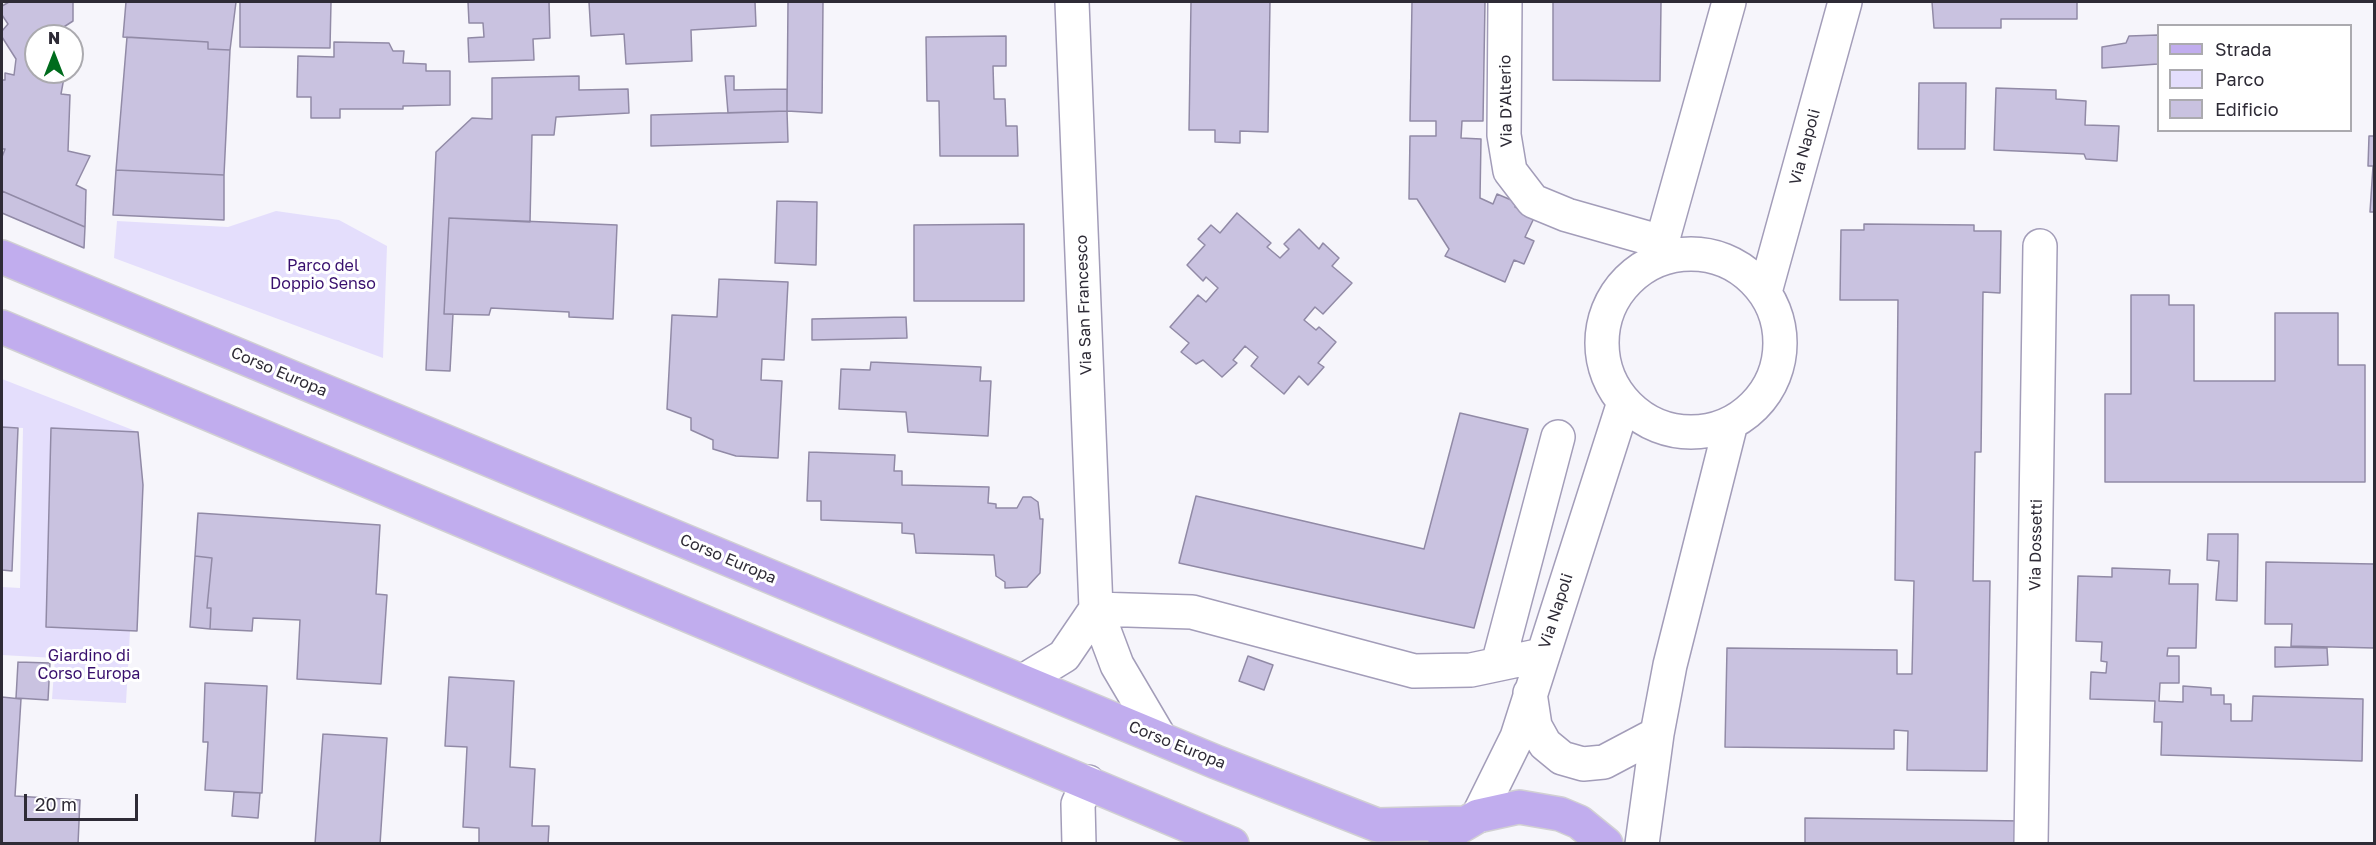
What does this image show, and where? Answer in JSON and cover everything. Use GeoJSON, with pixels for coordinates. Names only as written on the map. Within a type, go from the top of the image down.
{"type":"FeatureCollection","features":[{"type":"Feature","properties":{"kind":"main road","name":"Corso Europa"},"geometry":{"type":"LineString","coordinates":[[2,257],[1160,738],[1377,825],[1470,819]]}},
{"type":"Feature","properties":{"kind":"main road"},"geometry":{"type":"LineString","coordinates":[[2,327],[1232,843]]}},
{"type":"Feature","properties":{"kind":"main road"},"geometry":{"type":"LineString","coordinates":[[1436,843],[1470,819],[1519,807],[1540,809],[1579,822],[1606,843]]}},
{"type":"Feature","properties":{"kind":"street","name":"Via San Francesco"},"geometry":{"type":"LineString","coordinates":[[1072,2],[1096,609],[1117,665],[1160,738]]}},
{"type":"Feature","properties":{"kind":"street","name":"Via D'Alterio"},"geometry":{"type":"LineString","coordinates":[[1505,2],[1504,135],[1510,171],[1533,201],[1663,250]]}},
{"type":"Feature","properties":{"kind":"street"},"geometry":{"type":"LineString","coordinates":[[1663,250],[1708,255],[1730,262],[1749,275],[1765,292],[1778,323],[1781,339],[1778,365],[1768,388],[1752,409],[1731,423],[1708,430],[1685,432],[1663,428],[1642,417],[1624,402],[1610,381],[1603,357],[1602,332],[1609,307],[1622,286],[1663,250],[1729,2]]}},
{"type":"Feature","properties":{"kind":"street","name":"Via Napoli"},"geometry":{"type":"LineString","coordinates":[[1765,292],[1845,2]]}},
{"type":"Feature","properties":{"kind":"street","name":"Via Dossetti"},"geometry":{"type":"LineString","coordinates":[[2031,843],[2040,246]]}},
{"type":"Feature","properties":{"kind":"street","name":"Via Napoli"},"geometry":{"type":"LineString","coordinates":[[1470,819],[1517,737],[1624,402]]}},
{"type":"Feature","properties":{"kind":"street"},"geometry":{"type":"LineString","coordinates":[[1642,843],[1657,734],[1670,665],[1731,423]]}},
{"type":"Feature","properties":{"kind":"street"},"geometry":{"type":"LineString","coordinates":[[1498,664],[1558,437]]}},
{"type":"Feature","properties":{"kind":"street"},"geometry":{"type":"LineString","coordinates":[[1023,681],[1064,656],[1096,609],[1192,612],[1414,671],[1471,670],[1542,655]]}},
{"type":"Feature","properties":{"kind":"street"},"geometry":{"type":"LineString","coordinates":[[1530,693],[1535,726],[1545,744],[1562,758],[1584,764],[1604,762],[1657,734]]}},
{"type":"Feature","properties":{"kind":"street"},"geometry":{"type":"LineString","coordinates":[[1079,843],[1078,804],[1088,782]]}},
{"type":"Feature","properties":{"kind":"green space","name":"Parco del Doppio Senso"},"geometry":{"type":"Polygon","coordinates":[[[276,211],[339,220],[387,246],[383,358],[114,258],[117,221],[228,227],[276,211]]]}},
{"type":"Feature","properties":{"kind":"green space","name":"Giardino di Corso Europa"},"geometry":{"type":"Polygon","coordinates":[[[2,379],[138,432],[51,429],[46,627],[130,631],[126,703],[52,699],[55,658],[2,655],[2,587],[20,588],[23,428],[2,427],[2,379]]]}},
{"type":"Feature","properties":{"kind":"building"},"geometry":{"type":"Polygon","coordinates":[[[9,2],[73,2],[73,21],[68,24],[24,24],[24,84],[63,84],[61,94],[70,95],[68,151],[90,156],[76,185],[86,190],[85,227],[2,191],[2,157],[5,149],[2,149],[2,80],[5,80],[5,73],[14,75],[16,59],[2,37],[2,31],[8,24],[2,15],[2,6],[9,2]]]}},
{"type":"Feature","properties":{"kind":"building"},"geometry":{"type":"Polygon","coordinates":[[[126,2],[236,2],[230,50],[208,49],[208,42],[123,37],[126,2]]]}},
{"type":"Feature","properties":{"kind":"building"},"geometry":{"type":"Polygon","coordinates":[[[240,2],[331,2],[330,48],[240,47],[240,2]]]}},
{"type":"Feature","properties":{"kind":"building"},"geometry":{"type":"Polygon","coordinates":[[[468,2],[549,2],[550,38],[533,39],[534,60],[469,62],[468,38],[484,37],[483,23],[469,23],[468,2]]]}},
{"type":"Feature","properties":{"kind":"building"},"geometry":{"type":"Polygon","coordinates":[[[589,2],[755,2],[756,26],[691,30],[692,61],[626,64],[624,34],[591,36],[589,2]]]}},
{"type":"Feature","properties":{"kind":"building"},"geometry":{"type":"Polygon","coordinates":[[[788,2],[823,2],[822,113],[787,111],[788,2]]]}},
{"type":"Feature","properties":{"kind":"building"},"geometry":{"type":"Polygon","coordinates":[[[1191,2],[1270,2],[1268,132],[1240,131],[1240,143],[1215,142],[1215,130],[1189,130],[1191,2]]]}},
{"type":"Feature","properties":{"kind":"building"},"geometry":{"type":"Polygon","coordinates":[[[1412,2],[1485,2],[1483,121],[1462,121],[1461,138],[1481,139],[1480,198],[1493,204],[1497,194],[1516,202],[1515,207],[1535,216],[1525,237],[1534,241],[1524,264],[1514,260],[1505,282],[1445,256],[1449,249],[1417,199],[1409,199],[1410,136],[1436,136],[1436,121],[1410,121],[1412,2]]]}},
{"type":"Feature","properties":{"kind":"building"},"geometry":{"type":"Polygon","coordinates":[[[1553,2],[1661,2],[1660,81],[1553,80],[1553,2]]]}},
{"type":"Feature","properties":{"kind":"building"},"geometry":{"type":"Polygon","coordinates":[[[1932,2],[2077,2],[2077,19],[2001,19],[2001,28],[1934,28],[1932,2]]]}},
{"type":"Feature","properties":{"kind":"building"},"geometry":{"type":"Polygon","coordinates":[[[2157,35],[2157,64],[2102,68],[2102,47],[2126,43],[2129,36],[2157,35]]]}},
{"type":"Feature","properties":{"kind":"building"},"geometry":{"type":"Polygon","coordinates":[[[1006,36],[1006,66],[993,66],[994,99],[1005,99],[1006,126],[1017,126],[1018,156],[940,156],[939,101],[927,101],[926,37],[1006,36]]]}},
{"type":"Feature","properties":{"kind":"building"},"geometry":{"type":"Polygon","coordinates":[[[127,37],[208,42],[208,49],[230,50],[224,175],[116,170],[127,37]]]}},
{"type":"Feature","properties":{"kind":"building"},"geometry":{"type":"Polygon","coordinates":[[[334,42],[389,43],[393,51],[404,51],[403,63],[426,64],[426,71],[450,71],[450,105],[403,106],[403,109],[340,109],[340,118],[311,118],[311,97],[297,97],[298,56],[334,57],[334,42]]]}},
{"type":"Feature","properties":{"kind":"building"},"geometry":{"type":"Polygon","coordinates":[[[579,76],[579,90],[628,89],[629,113],[556,117],[554,135],[532,135],[530,222],[449,218],[444,314],[453,314],[450,371],[426,370],[436,152],[472,118],[492,119],[492,78],[579,76]]]}},
{"type":"Feature","properties":{"kind":"building"},"geometry":{"type":"Polygon","coordinates":[[[725,76],[734,76],[734,90],[787,89],[787,111],[728,113],[725,76]]]}},
{"type":"Feature","properties":{"kind":"building"},"geometry":{"type":"Polygon","coordinates":[[[1919,83],[1966,83],[1965,149],[1918,149],[1919,83]]]}},
{"type":"Feature","properties":{"kind":"building"},"geometry":{"type":"Polygon","coordinates":[[[1996,88],[2056,90],[2056,99],[2086,101],[2085,125],[2119,126],[2117,161],[2086,159],[2084,154],[1994,150],[1996,88]]]}},
{"type":"Feature","properties":{"kind":"building"},"geometry":{"type":"Polygon","coordinates":[[[787,111],[788,142],[651,146],[651,115],[787,111]]]}},
{"type":"Feature","properties":{"kind":"building"},"geometry":{"type":"Polygon","coordinates":[[[2369,136],[2374,136],[2374,212],[2370,212],[2373,166],[2368,166],[2369,136]]]}},
{"type":"Feature","properties":{"kind":"building"},"geometry":{"type":"Polygon","coordinates":[[[116,170],[224,175],[224,220],[113,215],[116,170]]]}},
{"type":"Feature","properties":{"kind":"building"},"geometry":{"type":"Polygon","coordinates":[[[2,191],[85,227],[84,248],[2,213],[2,191]]]}},
{"type":"Feature","properties":{"kind":"building"},"geometry":{"type":"Polygon","coordinates":[[[777,201],[817,202],[816,265],[775,263],[777,201]]]}},
{"type":"Feature","properties":{"kind":"building"},"geometry":{"type":"Polygon","coordinates":[[[1237,213],[1271,243],[1267,247],[1280,258],[1289,249],[1284,244],[1299,229],[1319,249],[1323,243],[1339,258],[1332,266],[1352,283],[1323,314],[1315,307],[1304,320],[1316,330],[1319,327],[1336,342],[1318,363],[1324,367],[1308,385],[1299,376],[1284,394],[1251,366],[1258,357],[1245,346],[1233,360],[1237,363],[1222,377],[1203,360],[1196,364],[1181,352],[1189,343],[1170,327],[1198,295],[1206,302],[1218,288],[1206,277],[1203,281],[1187,265],[1205,245],[1198,239],[1211,225],[1220,233],[1237,213]]]}},
{"type":"Feature","properties":{"kind":"building"},"geometry":{"type":"Polygon","coordinates":[[[449,218],[617,225],[613,319],[569,317],[569,312],[491,308],[489,315],[444,314],[449,218]]]}},
{"type":"Feature","properties":{"kind":"building"},"geometry":{"type":"Polygon","coordinates":[[[1024,224],[1024,301],[914,301],[914,225],[1024,224]]]}},
{"type":"Feature","properties":{"kind":"building"},"geometry":{"type":"Polygon","coordinates":[[[1864,224],[1974,225],[1974,231],[2001,231],[2000,293],[1983,292],[1981,452],[1975,452],[1973,581],[1990,581],[1987,771],[1907,770],[1908,731],[1894,730],[1894,749],[1725,747],[1727,648],[1897,650],[1897,674],[1912,674],[1914,581],[1895,580],[1898,300],[1840,300],[1841,230],[1864,230],[1864,224]]]}},
{"type":"Feature","properties":{"kind":"building"},"geometry":{"type":"Polygon","coordinates":[[[719,279],[788,282],[784,360],[762,359],[761,380],[782,381],[778,458],[736,456],[713,449],[713,440],[691,430],[691,418],[667,409],[672,315],[717,317],[719,279]]]}},
{"type":"Feature","properties":{"kind":"building"},"geometry":{"type":"Polygon","coordinates":[[[2131,295],[2169,295],[2169,305],[2194,305],[2194,381],[2275,381],[2275,313],[2338,313],[2338,365],[2365,365],[2365,482],[2105,482],[2105,394],[2131,394],[2131,295]]]}},
{"type":"Feature","properties":{"kind":"building"},"geometry":{"type":"Polygon","coordinates":[[[906,317],[907,338],[812,340],[812,319],[906,317]]]}},
{"type":"Feature","properties":{"kind":"building"},"geometry":{"type":"Polygon","coordinates":[[[871,362],[981,367],[980,381],[991,381],[988,436],[908,432],[906,412],[839,409],[841,369],[870,370],[871,362]]]}},
{"type":"Feature","properties":{"kind":"building"},"geometry":{"type":"Polygon","coordinates":[[[1460,413],[1528,429],[1474,628],[1179,563],[1196,496],[1424,549],[1460,413]]]}},
{"type":"Feature","properties":{"kind":"building"},"geometry":{"type":"Polygon","coordinates":[[[2,427],[18,428],[12,571],[2,570],[2,427]]]}},
{"type":"Feature","properties":{"kind":"building"},"geometry":{"type":"Polygon","coordinates":[[[51,428],[138,432],[143,485],[137,631],[46,627],[51,428]]]}},
{"type":"Feature","properties":{"kind":"building"},"geometry":{"type":"Polygon","coordinates":[[[809,452],[895,455],[894,471],[902,471],[902,485],[989,487],[988,503],[996,504],[996,508],[1017,508],[1023,497],[1031,497],[1038,502],[1040,519],[1043,519],[1040,573],[1027,587],[1005,588],[1005,582],[996,576],[994,555],[916,553],[914,534],[902,533],[902,523],[821,520],[821,501],[807,501],[809,452]]]}},
{"type":"Feature","properties":{"kind":"building"},"geometry":{"type":"Polygon","coordinates":[[[198,513],[380,525],[376,594],[387,595],[381,684],[297,679],[300,620],[253,618],[252,631],[210,629],[211,608],[207,608],[212,558],[195,556],[198,513]]]}},
{"type":"Feature","properties":{"kind":"building"},"geometry":{"type":"Polygon","coordinates":[[[2208,534],[2238,534],[2237,601],[2216,600],[2219,561],[2207,560],[2208,534]]]}},
{"type":"Feature","properties":{"kind":"building"},"geometry":{"type":"Polygon","coordinates":[[[195,556],[212,558],[207,608],[211,608],[210,629],[190,627],[195,556]]]}},
{"type":"Feature","properties":{"kind":"building"},"geometry":{"type":"Polygon","coordinates":[[[2266,562],[2374,564],[2374,648],[2291,646],[2292,624],[2265,624],[2266,562]]]}},
{"type":"Feature","properties":{"kind":"building"},"geometry":{"type":"Polygon","coordinates":[[[2112,568],[2170,570],[2169,584],[2198,584],[2196,648],[2168,648],[2167,656],[2179,656],[2179,683],[2160,683],[2159,701],[2183,702],[2183,686],[2211,688],[2211,695],[2224,695],[2224,704],[2231,704],[2231,721],[2252,721],[2253,696],[2363,699],[2362,761],[2161,755],[2162,722],[2154,722],[2155,701],[2090,699],[2091,672],[2106,673],[2107,662],[2101,661],[2102,642],[2076,641],[2078,576],[2112,577],[2112,568]]]}},
{"type":"Feature","properties":{"kind":"building"},"geometry":{"type":"Polygon","coordinates":[[[2275,647],[2327,648],[2328,665],[2275,667],[2275,647]]]}},
{"type":"Feature","properties":{"kind":"building"},"geometry":{"type":"Polygon","coordinates":[[[1248,656],[1273,665],[1264,690],[1239,681],[1248,656]]]}},
{"type":"Feature","properties":{"kind":"building"},"geometry":{"type":"Polygon","coordinates":[[[18,662],[50,663],[48,700],[16,698],[18,662]]]}},
{"type":"Feature","properties":{"kind":"building"},"geometry":{"type":"Polygon","coordinates":[[[449,677],[514,681],[510,767],[535,769],[532,826],[549,826],[548,844],[479,844],[479,828],[463,827],[467,747],[445,746],[449,677]]]}},
{"type":"Feature","properties":{"kind":"building"},"geometry":{"type":"Polygon","coordinates":[[[205,683],[267,686],[262,793],[205,790],[208,742],[203,742],[205,683]]]}},
{"type":"Feature","properties":{"kind":"building"},"geometry":{"type":"Polygon","coordinates":[[[2,697],[21,699],[15,796],[80,800],[78,844],[2,844],[2,697]]]}},
{"type":"Feature","properties":{"kind":"building"},"geometry":{"type":"Polygon","coordinates":[[[323,734],[387,738],[380,844],[315,844],[323,734]]]}},
{"type":"Feature","properties":{"kind":"building"},"geometry":{"type":"Polygon","coordinates":[[[234,792],[260,793],[258,818],[232,816],[234,792]]]}},
{"type":"Feature","properties":{"kind":"building"},"geometry":{"type":"Polygon","coordinates":[[[1805,818],[2023,821],[2023,844],[1805,844],[1805,818]]]}}]}
